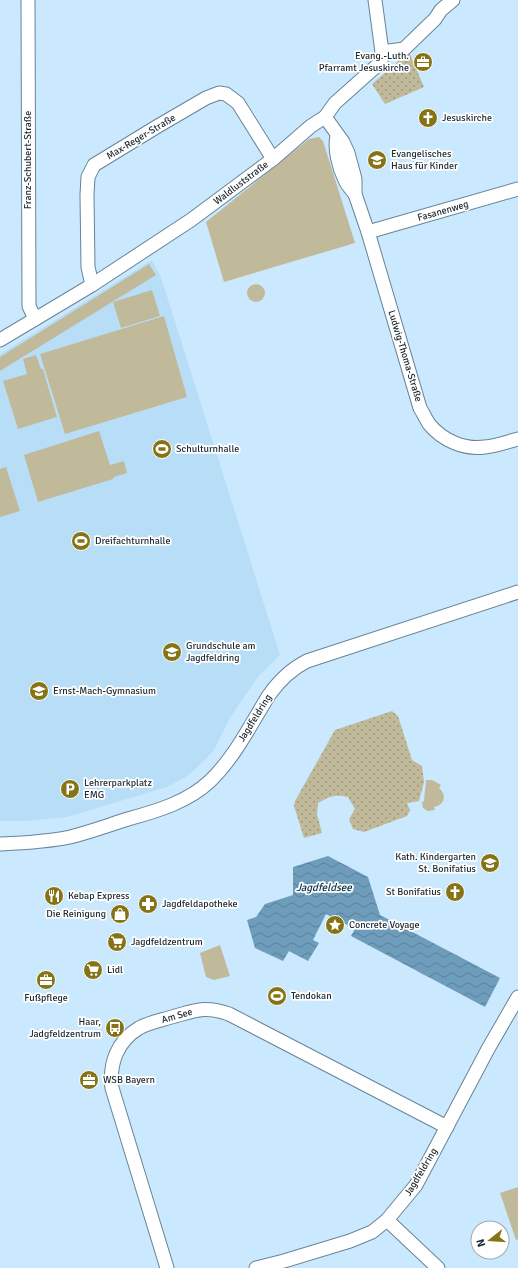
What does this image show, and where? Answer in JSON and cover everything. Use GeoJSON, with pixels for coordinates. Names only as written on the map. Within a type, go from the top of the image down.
{"type":"FeatureCollection","features":[{"type":"Feature","properties":{"kind":"street","name":"Franz-Schubert-Straße"},"geometry":{"type":"LineString","coordinates":[[28,0],[29,306],[35,319]]}},
{"type":"Feature","properties":{"kind":"street"},"geometry":{"type":"LineString","coordinates":[[375,0],[382,52],[404,49],[452,0]]}},
{"type":"Feature","properties":{"kind":"street","name":"Waldluststraße"},"geometry":{"type":"LineString","coordinates":[[0,340],[92,285],[186,224],[273,158],[311,126],[326,117],[335,102],[381,62],[382,52]]}},
{"type":"Feature","properties":{"kind":"street","name":"Max-Reger-Straße"},"geometry":{"type":"LineString","coordinates":[[92,285],[88,267],[87,195],[88,177],[94,165],[206,98],[219,93],[226,94],[238,103],[273,158]]}},
{"type":"Feature","properties":{"kind":"street","name":"Ludwig-Thoma-Straße"},"geometry":{"type":"LineString","coordinates":[[326,117],[348,152],[354,179],[355,194],[368,232],[420,408],[429,423],[442,436],[455,444],[484,448],[518,439]]}},
{"type":"Feature","properties":{"kind":"street","name":"Fasanenweg"},"geometry":{"type":"LineString","coordinates":[[368,232],[518,189]]}},
{"type":"Feature","properties":{"kind":"street","name":"Jagdfeldring"},"geometry":{"type":"LineString","coordinates":[[0,844],[71,836],[152,812],[180,801],[199,790],[210,781],[227,762],[269,695],[293,669],[314,659],[518,592]]}},
{"type":"Feature","properties":{"kind":"street","name":"Jagdfeldring"},"geometry":{"type":"LineString","coordinates":[[256,1268],[350,1241],[372,1232],[387,1220],[416,1184],[502,1023],[518,997]]}},
{"type":"Feature","properties":{"kind":"street","name":"Am See"},"geometry":{"type":"LineString","coordinates":[[167,1268],[112,1088],[111,1076],[115,1053],[124,1040],[140,1027],[202,1009],[216,1010],[229,1014],[447,1127]]}},
{"type":"Feature","properties":{"kind":"street"},"geometry":{"type":"LineString","coordinates":[[387,1220],[438,1268]]}},
{"type":"Feature","properties":{"kind":"shaded area"},"geometry":{"type":"Polygon","coordinates":[[[409,52],[424,87],[385,104],[372,84],[409,52]]]}},
{"type":"Feature","properties":{"kind":"shaded area"},"geometry":{"type":"Polygon","coordinates":[[[319,137],[323,141],[355,243],[224,282],[206,222],[309,139],[319,137]]]}},
{"type":"Feature","properties":{"kind":"shaded area"},"geometry":{"type":"Polygon","coordinates":[[[152,260],[161,277],[280,655],[259,676],[244,697],[230,718],[214,750],[186,777],[167,787],[67,817],[25,821],[0,821],[0,354],[152,260]]]}},
{"type":"Feature","properties":{"kind":"shaded area"},"geometry":{"type":"Polygon","coordinates":[[[149,264],[156,275],[0,371],[0,357],[149,264]]]}},
{"type":"Feature","properties":{"kind":"shaded area"},"geometry":{"type":"Polygon","coordinates":[[[252,284],[260,284],[265,289],[263,300],[260,302],[252,302],[247,297],[247,289],[252,284]]]}},
{"type":"Feature","properties":{"kind":"shaded area"},"geometry":{"type":"Polygon","coordinates":[[[152,290],[160,316],[121,328],[113,302],[152,290]]]}},
{"type":"Feature","properties":{"kind":"shaded area"},"geometry":{"type":"Polygon","coordinates":[[[164,316],[187,397],[65,434],[40,354],[164,316]]]}},
{"type":"Feature","properties":{"kind":"shaded area"},"geometry":{"type":"Polygon","coordinates":[[[36,355],[41,369],[43,369],[57,417],[18,429],[3,381],[27,374],[23,359],[36,355]]]}},
{"type":"Feature","properties":{"kind":"shaded area"},"geometry":{"type":"Polygon","coordinates":[[[99,431],[110,465],[124,461],[127,473],[114,477],[113,479],[38,502],[24,455],[99,431]]]}},
{"type":"Feature","properties":{"kind":"shaded area"},"geometry":{"type":"Polygon","coordinates":[[[6,467],[20,511],[0,517],[0,469],[6,467]]]}},
{"type":"Feature","properties":{"kind":"shaded area"},"geometry":{"type":"Polygon","coordinates":[[[392,711],[398,716],[412,760],[422,766],[424,782],[419,801],[407,803],[410,810],[407,816],[364,832],[353,829],[349,819],[355,809],[348,797],[329,797],[318,803],[317,814],[322,833],[304,838],[294,806],[295,801],[335,730],[392,711]]]}},
{"type":"Feature","properties":{"kind":"shaded area"},"geometry":{"type":"Polygon","coordinates":[[[426,780],[432,780],[441,785],[439,788],[442,791],[444,799],[441,804],[434,807],[435,810],[428,811],[423,808],[422,802],[424,801],[426,780]]]}},
{"type":"Feature","properties":{"kind":"shaded area"},"geometry":{"type":"Polygon","coordinates":[[[220,945],[230,976],[214,980],[206,977],[200,953],[220,945]]]}},
{"type":"Feature","properties":{"kind":"shaded area"},"geometry":{"type":"Polygon","coordinates":[[[518,1187],[518,1239],[516,1240],[510,1220],[500,1193],[518,1187]]]}},
{"type":"Feature","properties":{"kind":"water","name":"Jagdfeldsee"},"geometry":{"type":"Polygon","coordinates":[[[328,856],[368,877],[380,915],[500,978],[485,1007],[351,936],[355,929],[326,914],[313,940],[319,943],[308,961],[289,951],[283,961],[255,948],[247,920],[256,917],[265,904],[293,895],[293,867],[328,856]]]}},
{"type":"Feature","properties":{"kind":"place","name":"Evang.-Luth. Pfarramt Jesuskirche"},"geometry":{"type":"Point","coordinates":[423,62]}},
{"type":"Feature","properties":{"kind":"place","name":"Jesuskirche"},"geometry":{"type":"Point","coordinates":[428,118]}},
{"type":"Feature","properties":{"kind":"place","name":"Evangelisches Haus für Kinder"},"geometry":{"type":"Point","coordinates":[377,160]}},
{"type":"Feature","properties":{"kind":"place","name":"Schulturnhalle"},"geometry":{"type":"Point","coordinates":[162,449]}},
{"type":"Feature","properties":{"kind":"place","name":"Dreifachturnhalle"},"geometry":{"type":"Point","coordinates":[81,541]}},
{"type":"Feature","properties":{"kind":"place","name":"Grundschule am Jagdfeldring"},"geometry":{"type":"Point","coordinates":[172,652]}},
{"type":"Feature","properties":{"kind":"place","name":"Ernst-Mach-Gymnasium"},"geometry":{"type":"Point","coordinates":[39,691]}},
{"type":"Feature","properties":{"kind":"place","name":"Lehrerparkplatz EMG"},"geometry":{"type":"Point","coordinates":[70,789]}},
{"type":"Feature","properties":{"kind":"place","name":"Kath. Kindergarten St. Bonifatius"},"geometry":{"type":"Point","coordinates":[490,863]}},
{"type":"Feature","properties":{"kind":"place","name":"St Bonifatius"},"geometry":{"type":"Point","coordinates":[455,892]}},
{"type":"Feature","properties":{"kind":"place","name":"Kebap Express"},"geometry":{"type":"Point","coordinates":[54,896]}},
{"type":"Feature","properties":{"kind":"place","name":"Jagdfeldapotheke"},"geometry":{"type":"Point","coordinates":[148,904]}},
{"type":"Feature","properties":{"kind":"place","name":"Die Reinigung"},"geometry":{"type":"Point","coordinates":[120,914]}},
{"type":"Feature","properties":{"kind":"place","name":"Concrete Voyage"},"geometry":{"type":"Point","coordinates":[335,925]}},
{"type":"Feature","properties":{"kind":"place","name":"Jagdfeldzentrum"},"geometry":{"type":"Point","coordinates":[117,942]}},
{"type":"Feature","properties":{"kind":"place","name":"Lidl"},"geometry":{"type":"Point","coordinates":[93,970]}},
{"type":"Feature","properties":{"kind":"place","name":"Fußpflege"},"geometry":{"type":"Point","coordinates":[46,980]}},
{"type":"Feature","properties":{"kind":"place","name":"Tendokan"},"geometry":{"type":"Point","coordinates":[277,996]}},
{"type":"Feature","properties":{"kind":"place","name":"Haar, Jadgfeldzentrum"},"geometry":{"type":"Point","coordinates":[115,1028]}},
{"type":"Feature","properties":{"kind":"place","name":"WSB Bayern"},"geometry":{"type":"Point","coordinates":[89,1080]}}]}
